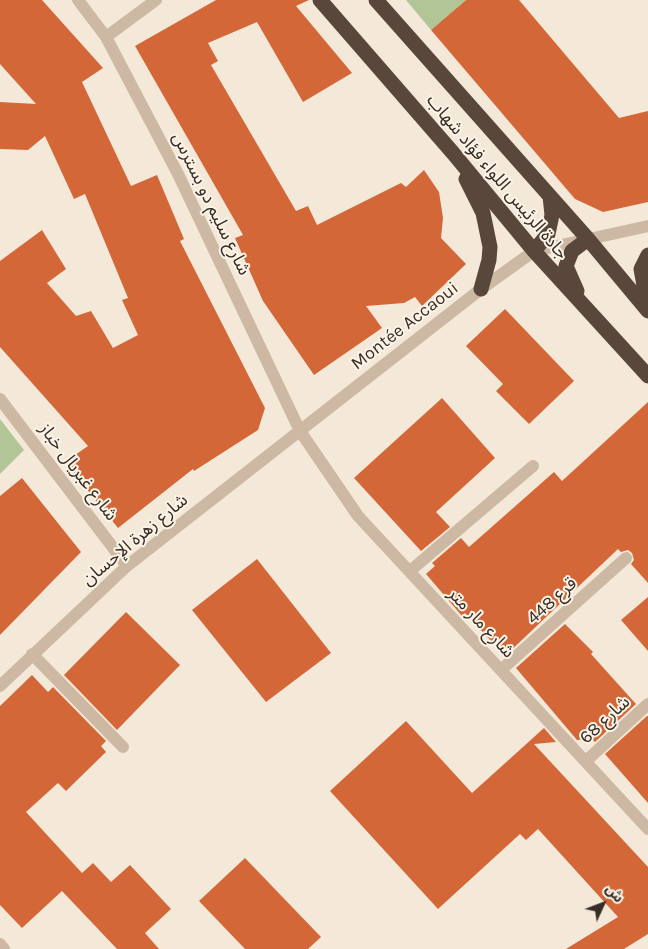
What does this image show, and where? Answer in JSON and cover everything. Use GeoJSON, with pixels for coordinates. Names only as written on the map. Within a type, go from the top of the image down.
{"type":"FeatureCollection","features":[{"type":"Feature","properties":{"kind":"highway","name":"جادة الرئيس اللواء فؤاد شهاب"},"geometry":{"type":"LineString","coordinates":[[320,0],[453,153],[534,251],[648,376]]}},
{"type":"Feature","properties":{"kind":"highway","name":"جادة الرئيس اللواء فؤاد شهاب"},"geometry":{"type":"LineString","coordinates":[[376,0],[588,239],[648,310]]}},
{"type":"Feature","properties":{"kind":"highway"},"geometry":{"type":"LineString","coordinates":[[453,153],[483,214],[488,234],[490,260],[481,289]]}},
{"type":"Feature","properties":{"kind":"highway"},"geometry":{"type":"LineString","coordinates":[[534,251],[548,234],[552,215],[550,196]]}},
{"type":"Feature","properties":{"kind":"highway"},"geometry":{"type":"LineString","coordinates":[[588,239],[572,251],[566,266],[572,284],[594,317]]}},
{"type":"Feature","properties":{"kind":"highway"},"geometry":{"type":"LineString","coordinates":[[648,255],[641,269],[648,310]]}},
{"type":"Feature","properties":{"kind":"street","name":"شارع سليم دو بسترس"},"geometry":{"type":"LineString","coordinates":[[78,0],[106,37],[178,174],[300,431]]}},
{"type":"Feature","properties":{"kind":"street"},"geometry":{"type":"LineString","coordinates":[[106,37],[156,0]]}},
{"type":"Feature","properties":{"kind":"street"},"geometry":{"type":"LineString","coordinates":[[534,251],[648,226]]}},
{"type":"Feature","properties":{"kind":"street","name":"Montée Accaoui"},"geometry":{"type":"LineString","coordinates":[[300,431],[481,289],[534,251]]}},
{"type":"Feature","properties":{"kind":"street","name":"شارع غبريال خباز"},"geometry":{"type":"LineString","coordinates":[[0,399],[127,566]]}},
{"type":"Feature","properties":{"kind":"street","name":"شارع زهرة الإحسان"},"geometry":{"type":"LineString","coordinates":[[0,686],[127,566],[300,431]]}},
{"type":"Feature","properties":{"kind":"street","name":"شارع مار متر"},"geometry":{"type":"LineString","coordinates":[[300,431],[358,516],[648,829]]}},
{"type":"Feature","properties":{"kind":"street"},"geometry":{"type":"LineString","coordinates":[[410,571],[533,466]]}},
{"type":"Feature","properties":{"kind":"street","name":"قرع 448"},"geometry":{"type":"LineString","coordinates":[[501,670],[626,558]]}},
{"type":"Feature","properties":{"kind":"street"},"geometry":{"type":"LineString","coordinates":[[32,654],[123,747]]}},
{"type":"Feature","properties":{"kind":"street","name":"شارع 68"},"geometry":{"type":"LineString","coordinates":[[586,761],[648,704]]}},
{"type":"Feature","properties":{"kind":"street"},"geometry":{"type":"LineString","coordinates":[[0,944],[4,949]]}},
{"type":"Feature","properties":{"kind":"green space"},"geometry":{"type":"Polygon","coordinates":[[[406,0],[466,0],[431,30],[406,0]]]}},
{"type":"Feature","properties":{"kind":"green space"},"geometry":{"type":"Polygon","coordinates":[[[0,419],[24,450],[0,474],[0,419]]]}},
{"type":"Feature","properties":{"kind":"building"},"geometry":{"type":"Polygon","coordinates":[[[0,0],[42,0],[103,68],[82,82],[131,186],[157,175],[184,239],[180,241],[265,408],[258,430],[194,471],[193,469],[118,528],[65,462],[88,446],[0,347],[0,261],[42,230],[66,269],[47,283],[76,316],[91,311],[113,348],[138,335],[122,300],[128,298],[85,194],[74,199],[45,136],[28,150],[0,149],[0,102],[36,104],[0,64],[0,0]]]}},
{"type":"Feature","properties":{"kind":"building"},"geometry":{"type":"Polygon","coordinates":[[[216,0],[309,0],[296,6],[352,73],[303,102],[257,22],[208,43],[218,61],[211,65],[296,211],[308,206],[317,225],[401,183],[406,187],[424,170],[439,192],[443,218],[441,238],[466,264],[422,306],[415,297],[404,303],[366,306],[382,328],[314,375],[263,301],[235,238],[243,235],[135,46],[216,0]]]}},
{"type":"Feature","properties":{"kind":"building"},"geometry":{"type":"Polygon","coordinates":[[[466,0],[519,0],[619,118],[648,111],[648,202],[603,212],[575,199],[431,30],[466,0]]]}},
{"type":"Feature","properties":{"kind":"building"},"geometry":{"type":"Polygon","coordinates":[[[505,309],[574,381],[529,424],[496,391],[503,384],[466,346],[505,309]]]}},
{"type":"Feature","properties":{"kind":"building"},"geometry":{"type":"Polygon","coordinates":[[[442,398],[495,458],[436,512],[450,527],[421,551],[354,478],[442,398]]]}},
{"type":"Feature","properties":{"kind":"building"},"geometry":{"type":"Polygon","coordinates":[[[648,402],[648,583],[631,564],[634,560],[632,553],[628,550],[621,552],[618,549],[505,656],[465,613],[462,616],[426,574],[435,566],[432,563],[461,538],[469,547],[554,472],[562,481],[648,402]]]}},
{"type":"Feature","properties":{"kind":"building"},"geometry":{"type":"Polygon","coordinates":[[[22,478],[81,552],[0,635],[0,496],[22,478]]]}},
{"type":"Feature","properties":{"kind":"building"},"geometry":{"type":"Polygon","coordinates":[[[257,559],[331,653],[266,702],[192,610],[257,559]]]}},
{"type":"Feature","properties":{"kind":"building"},"geometry":{"type":"Polygon","coordinates":[[[648,597],[648,651],[621,620],[648,597]]]}},
{"type":"Feature","properties":{"kind":"building"},"geometry":{"type":"Polygon","coordinates":[[[126,612],[180,665],[117,730],[64,675],[126,612]]]}},
{"type":"Feature","properties":{"kind":"building"},"geometry":{"type":"Polygon","coordinates":[[[565,624],[593,652],[591,654],[636,704],[595,742],[592,739],[577,740],[516,668],[565,624]]]}},
{"type":"Feature","properties":{"kind":"building"},"geometry":{"type":"Polygon","coordinates":[[[32,675],[48,692],[53,687],[106,741],[101,746],[106,752],[66,791],[58,783],[26,812],[82,873],[93,863],[111,882],[130,865],[171,909],[145,933],[159,949],[117,949],[62,891],[22,928],[0,905],[0,706],[32,675]]]}},
{"type":"Feature","properties":{"kind":"building"},"geometry":{"type":"Polygon","coordinates":[[[648,716],[648,803],[605,754],[648,716]]]}},
{"type":"Feature","properties":{"kind":"building"},"geometry":{"type":"Polygon","coordinates":[[[406,721],[472,793],[544,728],[556,742],[534,744],[648,867],[648,934],[624,949],[566,949],[618,917],[538,829],[526,840],[520,834],[438,909],[330,791],[406,721]]]}},
{"type":"Feature","properties":{"kind":"building"},"geometry":{"type":"Polygon","coordinates":[[[245,858],[321,937],[308,949],[245,949],[199,901],[245,858]]]}}]}
